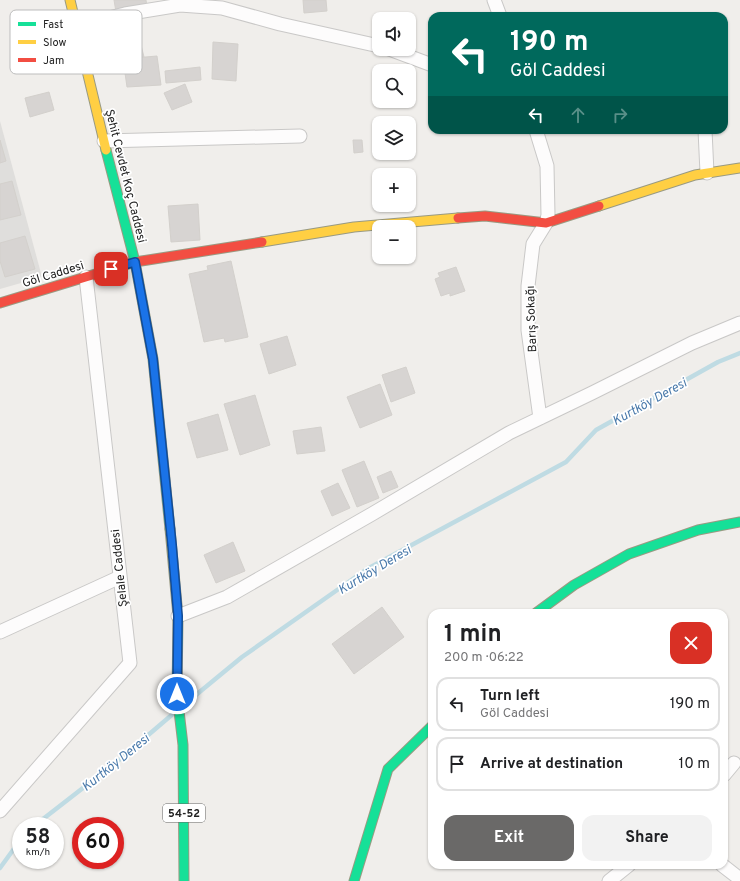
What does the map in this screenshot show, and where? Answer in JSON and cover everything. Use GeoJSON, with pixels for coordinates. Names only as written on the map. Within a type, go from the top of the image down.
{"type":"FeatureCollection","features":[{"type":"Feature","properties":{"kind":"street","name":"Şehit Cevdet Koç Caddesi"},"geometry":{"type":"LineString","coordinates":[[70,0],[73,10]]}},
{"type":"Feature","properties":{"kind":"street"},"geometry":{"type":"LineString","coordinates":[[494,0],[498,12]]}},
{"type":"Feature","properties":{"kind":"street"},"geometry":{"type":"LineString","coordinates":[[142,12],[180,6],[222,8],[280,24],[372,44]]}},
{"type":"Feature","properties":{"kind":"street"},"geometry":{"type":"LineString","coordinates":[[408,56],[428,64]]}},
{"type":"Feature","properties":{"kind":"street","name":"Şehit Cevdet Koç Caddesi"},"geometry":{"type":"LineString","coordinates":[[88,74],[135,262],[153,359],[178,616],[177,694],[183,745],[184,881]]}},
{"type":"Feature","properties":{"kind":"street"},"geometry":{"type":"LineString","coordinates":[[537,134],[547,166],[548,215],[546,223]]}},
{"type":"Feature","properties":{"kind":"street"},"geometry":{"type":"LineString","coordinates":[[705,134],[707,173]]}},
{"type":"Feature","properties":{"kind":"street"},"geometry":{"type":"LineString","coordinates":[[104,141],[300,136]]}},
{"type":"Feature","properties":{"kind":"street"},"geometry":{"type":"LineString","coordinates":[[546,223],[695,174],[740,168]]}},
{"type":"Feature","properties":{"kind":"street","name":"Göl Caddesi"},"geometry":{"type":"LineString","coordinates":[[0,303],[135,262],[354,227],[485,216],[546,223]]}},
{"type":"Feature","properties":{"kind":"street","name":"Barış Sokağı"},"geometry":{"type":"LineString","coordinates":[[540,418],[528,330],[528,286],[533,244],[546,223]]}},
{"type":"Feature","properties":{"kind":"street","name":"Şelale Caddesi"},"geometry":{"type":"LineString","coordinates":[[0,811],[130,663],[86,277]]}},
{"type":"Feature","properties":{"kind":"street"},"geometry":{"type":"LineString","coordinates":[[178,616],[227,597],[379,510],[509,433],[692,343],[740,323]]}},
{"type":"Feature","properties":{"kind":"street"},"geometry":{"type":"LineString","coordinates":[[542,609],[574,586],[629,554],[698,530],[740,522]]}},
{"type":"Feature","properties":{"kind":"street"},"geometry":{"type":"LineString","coordinates":[[0,632],[120,577]]}},
{"type":"Feature","properties":{"kind":"street"},"geometry":{"type":"LineString","coordinates":[[354,881],[388,769],[428,730]]}},
{"type":"Feature","properties":{"kind":"street"},"geometry":{"type":"LineString","coordinates":[[728,770],[734,763]]}},
{"type":"Feature","properties":{"kind":"street"},"geometry":{"type":"LineString","coordinates":[[614,876],[624,869]]}},
{"type":"Feature","properties":{"kind":"street"},"geometry":{"type":"LineString","coordinates":[[727,869],[740,879]]}},
{"type":"Feature","properties":{"kind":"shaded area"},"geometry":{"type":"Polygon","coordinates":[[[0,121],[42,277],[0,289],[0,121]]]}},
{"type":"Feature","properties":{"kind":"building"},"geometry":{"type":"Polygon","coordinates":[[[114,0],[146,0],[147,7],[128,10],[116,10],[114,0]]]}},
{"type":"Feature","properties":{"kind":"building"},"geometry":{"type":"Polygon","coordinates":[[[303,0],[326,0],[327,11],[304,13],[303,0]]]}},
{"type":"Feature","properties":{"kind":"building"},"geometry":{"type":"Polygon","coordinates":[[[213,42],[238,44],[236,81],[212,79],[213,42]]]}},
{"type":"Feature","properties":{"kind":"building"},"geometry":{"type":"Polygon","coordinates":[[[157,56],[161,85],[127,87],[125,74],[142,74],[142,57],[157,56]]]}},
{"type":"Feature","properties":{"kind":"building"},"geometry":{"type":"Polygon","coordinates":[[[200,67],[201,80],[166,83],[165,71],[200,67]]]}},
{"type":"Feature","properties":{"kind":"building"},"geometry":{"type":"Polygon","coordinates":[[[185,84],[192,102],[172,110],[164,93],[185,84]]]}},
{"type":"Feature","properties":{"kind":"building"},"geometry":{"type":"Polygon","coordinates":[[[49,92],[54,110],[30,117],[25,98],[49,92]]]}},
{"type":"Feature","properties":{"kind":"building"},"geometry":{"type":"Polygon","coordinates":[[[0,140],[6,161],[0,163],[0,140]]]}},
{"type":"Feature","properties":{"kind":"building"},"geometry":{"type":"Polygon","coordinates":[[[353,140],[362,140],[363,152],[354,153],[353,140]]]}},
{"type":"Feature","properties":{"kind":"building"},"geometry":{"type":"Polygon","coordinates":[[[12,181],[21,215],[0,220],[0,184],[12,181]]]}},
{"type":"Feature","properties":{"kind":"building"},"geometry":{"type":"Polygon","coordinates":[[[198,204],[200,240],[171,242],[168,206],[198,204]]]}},
{"type":"Feature","properties":{"kind":"building"},"geometry":{"type":"Polygon","coordinates":[[[25,236],[35,269],[5,277],[0,261],[0,243],[25,236]]]}},
{"type":"Feature","properties":{"kind":"building"},"geometry":{"type":"Polygon","coordinates":[[[231,261],[248,337],[225,342],[224,338],[204,342],[189,274],[208,270],[207,266],[231,261]]]}},
{"type":"Feature","properties":{"kind":"building"},"geometry":{"type":"Polygon","coordinates":[[[456,267],[465,291],[450,296],[450,293],[441,296],[435,279],[440,277],[438,273],[456,267]]]}},
{"type":"Feature","properties":{"kind":"building"},"geometry":{"type":"Polygon","coordinates":[[[287,336],[296,365],[269,374],[260,344],[287,336]]]}},
{"type":"Feature","properties":{"kind":"building"},"geometry":{"type":"Polygon","coordinates":[[[406,367],[415,393],[391,402],[382,375],[406,367]]]}},
{"type":"Feature","properties":{"kind":"building"},"geometry":{"type":"Polygon","coordinates":[[[380,384],[392,415],[360,428],[347,397],[380,384]]]}},
{"type":"Feature","properties":{"kind":"building"},"geometry":{"type":"Polygon","coordinates":[[[255,395],[270,445],[240,455],[224,404],[255,395]]]}},
{"type":"Feature","properties":{"kind":"building"},"geometry":{"type":"Polygon","coordinates":[[[218,414],[228,450],[197,458],[187,423],[218,414]]]}},
{"type":"Feature","properties":{"kind":"building"},"geometry":{"type":"Polygon","coordinates":[[[321,427],[325,451],[297,454],[293,431],[321,427]]]}},
{"type":"Feature","properties":{"kind":"building"},"geometry":{"type":"Polygon","coordinates":[[[364,461],[379,498],[357,507],[342,470],[364,461]]]}},
{"type":"Feature","properties":{"kind":"building"},"geometry":{"type":"Polygon","coordinates":[[[391,471],[398,487],[383,493],[377,477],[391,471]]]}},
{"type":"Feature","properties":{"kind":"building"},"geometry":{"type":"Polygon","coordinates":[[[338,483],[350,508],[332,516],[321,491],[338,483]]]}},
{"type":"Feature","properties":{"kind":"building"},"geometry":{"type":"Polygon","coordinates":[[[233,542],[245,571],[216,583],[204,555],[233,542]]]}},
{"type":"Feature","properties":{"kind":"building"},"geometry":{"type":"Polygon","coordinates":[[[382,607],[404,637],[354,674],[332,644],[382,607]]]}},
{"type":"Feature","properties":{"kind":"waterway","name":"Kurtköy Deresi"},"geometry":{"type":"LineString","coordinates":[[185,704],[242,657],[367,569],[566,462],[596,430],[718,362],[740,353]]}},
{"type":"Feature","properties":{"kind":"waterway","name":"Kurtköy Deresi"},"geometry":{"type":"LineString","coordinates":[[46,817],[119,760],[174,713]]}},
{"type":"Feature","properties":{"kind":"waterway","name":"Kurtköy Deresi"},"geometry":{"type":"LineString","coordinates":[[0,868],[12,851]]}},
{"type":"Feature","properties":{"kind":"traffic: fast"},"geometry":{"type":"LineString","coordinates":[[106,150],[135,262],[153,359],[170,529]]}},
{"type":"Feature","properties":{"kind":"traffic: fast"},"geometry":{"type":"LineString","coordinates":[[541,609],[574,585],[629,554],[698,530],[740,522]]}},
{"type":"Feature","properties":{"kind":"traffic: fast"},"geometry":{"type":"LineString","coordinates":[[178,616],[177,694],[183,745],[184,881]]}},
{"type":"Feature","properties":{"kind":"traffic: fast"},"geometry":{"type":"LineString","coordinates":[[354,881],[388,769],[428,730]]}},
{"type":"Feature","properties":{"kind":"traffic: slow"},"geometry":{"type":"LineString","coordinates":[[70,0],[72,10]]}},
{"type":"Feature","properties":{"kind":"traffic: slow"},"geometry":{"type":"LineString","coordinates":[[88,74],[106,150]]}},
{"type":"Feature","properties":{"kind":"traffic: slow"},"geometry":{"type":"LineString","coordinates":[[599,206],[695,175],[740,168]]}},
{"type":"Feature","properties":{"kind":"traffic: slow"},"geometry":{"type":"LineString","coordinates":[[262,242],[354,227],[458,218]]}},
{"type":"Feature","properties":{"kind":"traffic: slow"},"geometry":{"type":"LineString","coordinates":[[170,529],[178,616]]}},
{"type":"Feature","properties":{"kind":"traffic: jam"},"geometry":{"type":"LineString","coordinates":[[458,218],[485,216],[546,223],[599,206]]}},
{"type":"Feature","properties":{"kind":"traffic: jam"},"geometry":{"type":"LineString","coordinates":[[0,303],[135,262],[262,242]]}},
{"type":"Feature","properties":{"kind":"route"},"geometry":{"type":"LineString","coordinates":[[111,269],[135,262],[153,359],[178,616],[177,694]]}}]}
